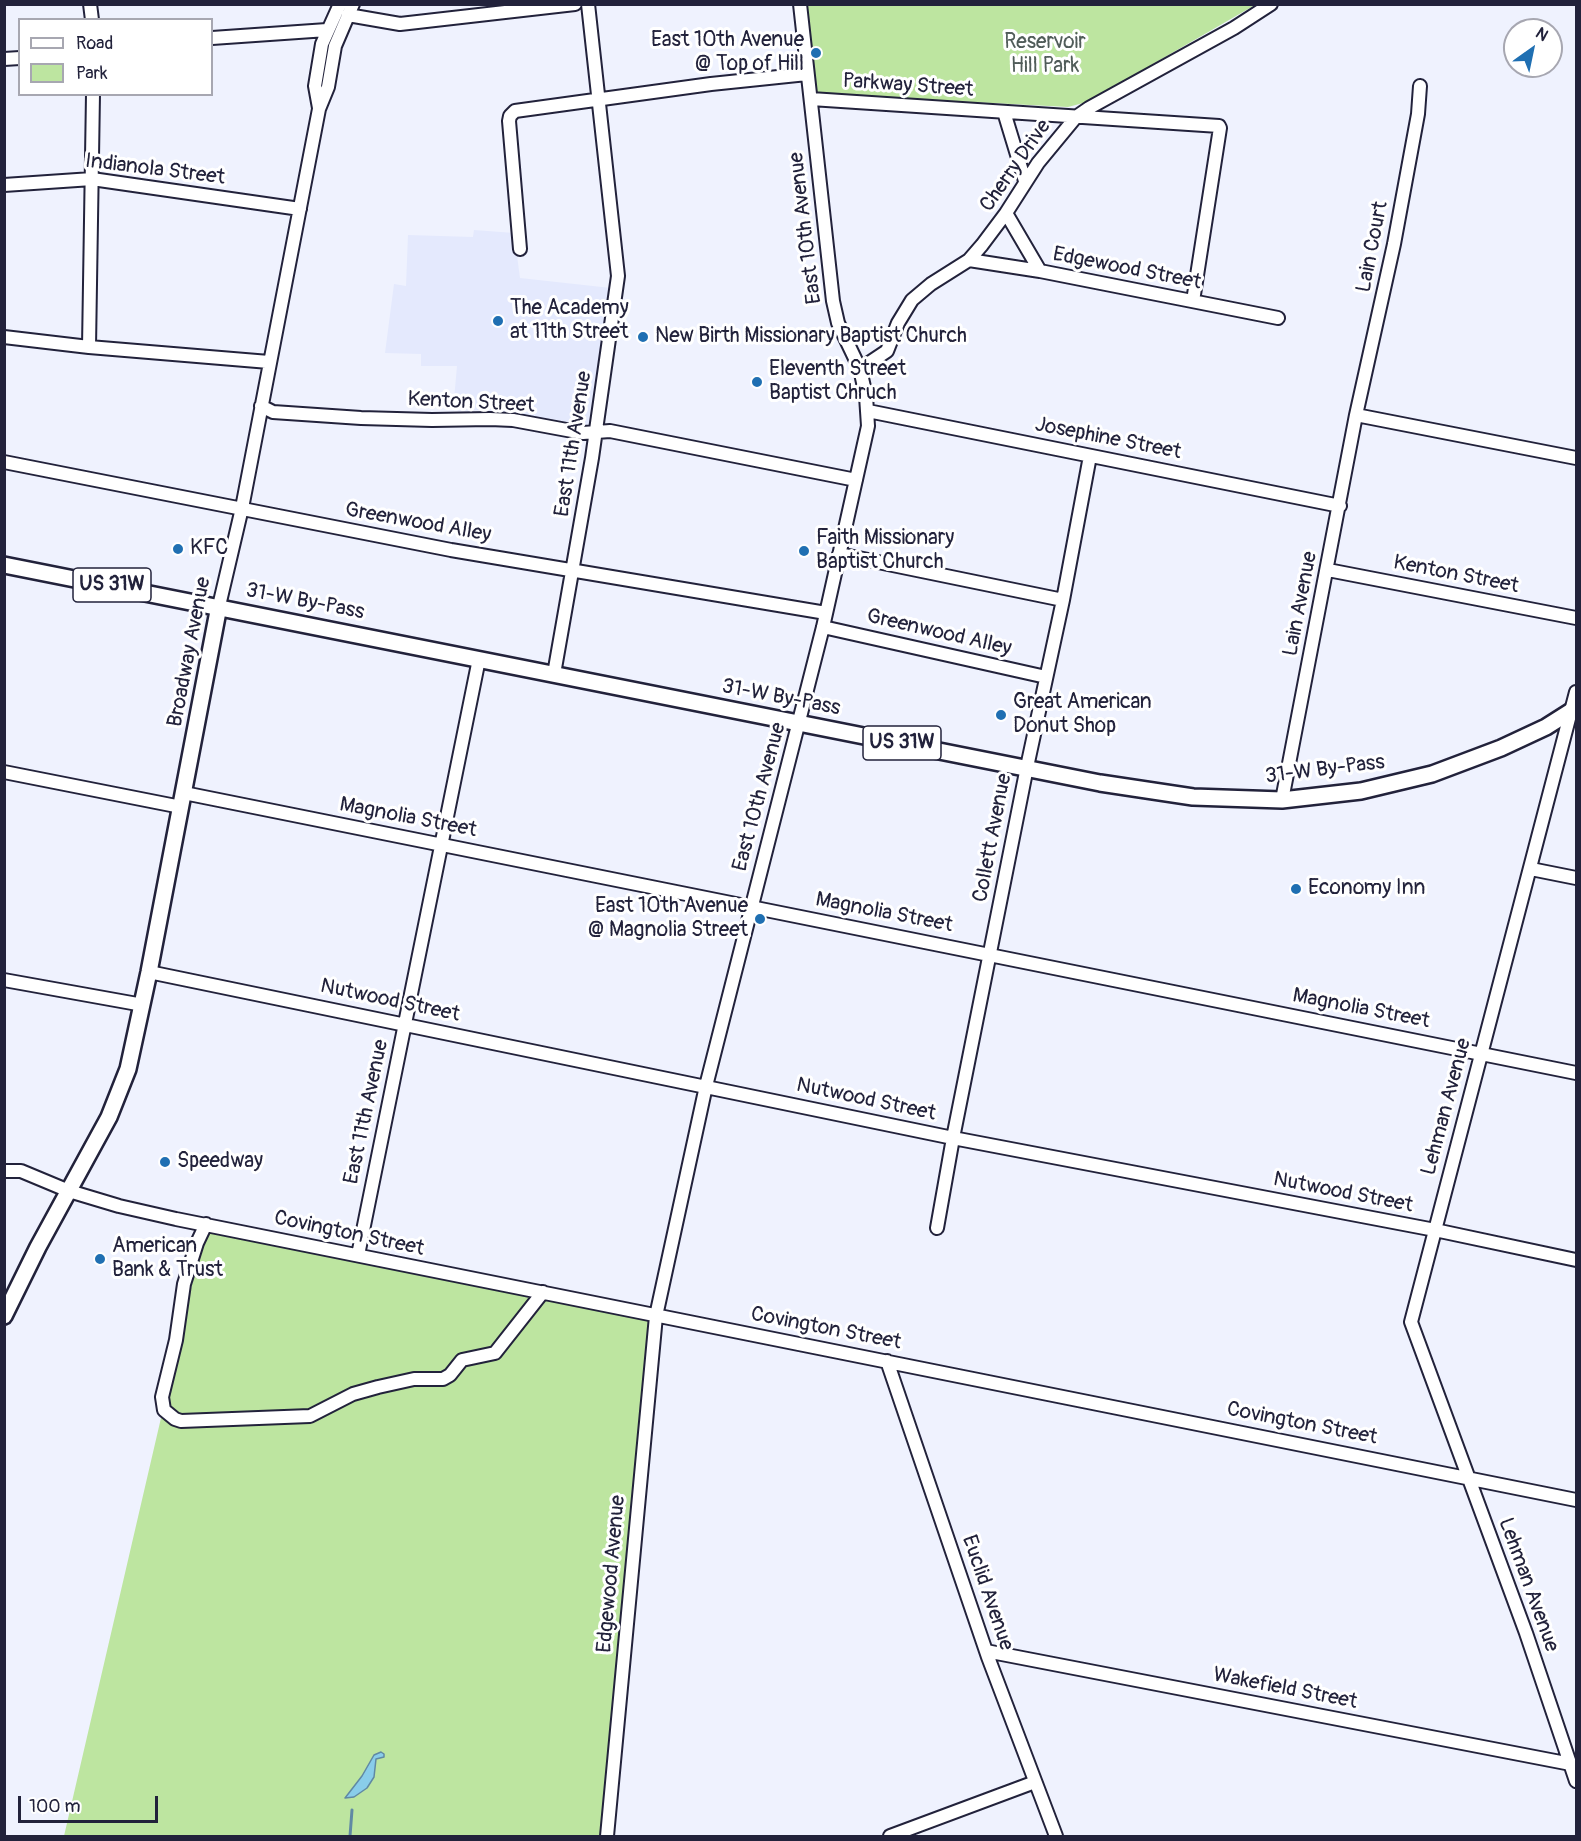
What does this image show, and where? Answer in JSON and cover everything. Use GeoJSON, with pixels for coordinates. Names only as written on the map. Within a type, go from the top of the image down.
{"type":"FeatureCollection","features":[{"type":"Feature","properties":{"kind":"main road","name":"31-W By-Pass"},"geometry":{"type":"LineString","coordinates":[[4,564],[1121,787],[1194,796],[1282,800],[1361,791],[1432,774],[1501,748],[1546,727],[1574,709]]}},
{"type":"Feature","properties":{"kind":"main road","name":"Broadway Avenue"},"geometry":{"type":"LineString","coordinates":[[4,1316],[117,1100],[132,1054],[219,606]]}},
{"type":"Feature","properties":{"kind":"street"},"geometry":{"type":"LineString","coordinates":[[351,10],[400,24],[575,4]]}},
{"type":"Feature","properties":{"kind":"street","name":"East 11th Avenue"},"geometry":{"type":"LineString","coordinates":[[554,674],[596,433],[618,276],[588,4]]}},
{"type":"Feature","properties":{"kind":"street","name":"East 10th Avenue"},"geometry":{"type":"LineString","coordinates":[[656,1316],[706,1086],[823,627],[865,444],[868,411],[860,369],[838,323],[833,301],[800,4]]}},
{"type":"Feature","properties":{"kind":"street","name":"Cherry Drive"},"geometry":{"type":"LineString","coordinates":[[860,369],[887,351],[901,317],[912,300],[931,284],[969,260],[982,245],[1049,148],[1076,117],[1234,28],[1271,4]]}},
{"type":"Feature","properties":{"kind":"street","name":"Broadway Avenue"},"geometry":{"type":"LineString","coordinates":[[319,109],[315,86],[322,44],[338,9]]}},
{"type":"Feature","properties":{"kind":"street","name":"Broadway Avenue"},"geometry":{"type":"LineString","coordinates":[[219,606],[242,508],[319,109],[328,87],[334,46],[351,10]]}},
{"type":"Feature","properties":{"kind":"street"},"geometry":{"type":"LineString","coordinates":[[213,38],[327,30]]}},
{"type":"Feature","properties":{"kind":"street"},"geometry":{"type":"LineString","coordinates":[[520,249],[511,153],[510,116],[515,111],[711,84],[807,74]]}},
{"type":"Feature","properties":{"kind":"street","name":"Lain Court"},"geometry":{"type":"LineString","coordinates":[[1356,415],[1394,244],[1418,114],[1420,86]]}},
{"type":"Feature","properties":{"kind":"street"},"geometry":{"type":"LineString","coordinates":[[89,347],[93,96]]}},
{"type":"Feature","properties":{"kind":"street","name":"Parkway Street"},"geometry":{"type":"LineString","coordinates":[[811,99],[1218,125],[1220,128],[1192,301]]}},
{"type":"Feature","properties":{"kind":"street"},"geometry":{"type":"LineString","coordinates":[[1004,112],[1025,181]]}},
{"type":"Feature","properties":{"kind":"street","name":"Indianola Street"},"geometry":{"type":"LineString","coordinates":[[4,185],[92,178],[300,209]]}},
{"type":"Feature","properties":{"kind":"street"},"geometry":{"type":"LineString","coordinates":[[1006,213],[1040,271]]}},
{"type":"Feature","properties":{"kind":"street","name":"Edgewood Street"},"geometry":{"type":"LineString","coordinates":[[969,260],[1040,271],[1278,318]]}},
{"type":"Feature","properties":{"kind":"street"},"geometry":{"type":"LineString","coordinates":[[4,337],[89,347],[269,362]]}},
{"type":"Feature","properties":{"kind":"street","name":"Kenton Street"},"geometry":{"type":"LineString","coordinates":[[261,406],[273,412],[361,418],[513,420],[583,433],[610,431],[856,480]]}},
{"type":"Feature","properties":{"kind":"street","name":"Josephine Street"},"geometry":{"type":"LineString","coordinates":[[868,411],[1340,506]]}},
{"type":"Feature","properties":{"kind":"street"},"geometry":{"type":"LineString","coordinates":[[1356,415],[1576,458]]}},
{"type":"Feature","properties":{"kind":"street","name":"Lain Avenue"},"geometry":{"type":"LineString","coordinates":[[1282,800],[1356,415]]}},
{"type":"Feature","properties":{"kind":"street","name":"Collett Avenue"},"geometry":{"type":"LineString","coordinates":[[937,1228],[953,1138],[1027,767],[1063,600],[1090,456]]}},
{"type":"Feature","properties":{"kind":"street","name":"Greenwood Alley"},"geometry":{"type":"LineString","coordinates":[[4,462],[383,537],[826,613]]}},
{"type":"Feature","properties":{"kind":"street"},"geometry":{"type":"LineString","coordinates":[[839,554],[1063,600]]}},
{"type":"Feature","properties":{"kind":"street","name":"Kenton Street"},"geometry":{"type":"LineString","coordinates":[[1328,570],[1576,618]]}},
{"type":"Feature","properties":{"kind":"street","name":"Greenwood Alley"},"geometry":{"type":"LineString","coordinates":[[823,627],[1046,677]]}},
{"type":"Feature","properties":{"kind":"street","name":"East 11th Avenue"},"geometry":{"type":"LineString","coordinates":[[358,1255],[479,658]]}},
{"type":"Feature","properties":{"kind":"street","name":"Lehman Avenue"},"geometry":{"type":"LineString","coordinates":[[1576,692],[1574,709],[1411,1322],[1573,1764],[1576,1782]]}},
{"type":"Feature","properties":{"kind":"street","name":"Magnolia Street"},"geometry":{"type":"LineString","coordinates":[[4,772],[441,844],[1576,1073]]}},
{"type":"Feature","properties":{"kind":"street"},"geometry":{"type":"LineString","coordinates":[[1531,869],[1576,878]]}},
{"type":"Feature","properties":{"kind":"street","name":"Nutwood Street"},"geometry":{"type":"LineString","coordinates":[[149,972],[953,1138],[1435,1230],[1576,1260]]}},
{"type":"Feature","properties":{"kind":"street"},"geometry":{"type":"LineString","coordinates":[[4,980],[142,1005]]}},
{"type":"Feature","properties":{"kind":"street","name":"Covington Street"},"geometry":{"type":"LineString","coordinates":[[4,1171],[31,1173],[69,1191],[118,1206],[1576,1500]]}},
{"type":"Feature","properties":{"kind":"street"},"geometry":{"type":"LineString","coordinates":[[206,1224],[197,1243],[184,1284],[176,1340],[162,1397],[164,1410],[181,1421],[310,1416],[353,1394],[414,1379],[443,1379],[450,1375],[462,1359],[495,1353],[543,1292]]}},
{"type":"Feature","properties":{"kind":"street","name":"Edgewood Avenue"},"geometry":{"type":"LineString","coordinates":[[607,1836],[656,1316]]}},
{"type":"Feature","properties":{"kind":"street","name":"Euclid Avenue"},"geometry":{"type":"LineString","coordinates":[[887,1361],[986,1651],[1056,1836]]}},
{"type":"Feature","properties":{"kind":"street","name":"Wakefield Street"},"geometry":{"type":"LineString","coordinates":[[986,1651],[1573,1764]]}},
{"type":"Feature","properties":{"kind":"street"},"geometry":{"type":"LineString","coordinates":[[890,1836],[1035,1782]]}},
{"type":"Feature","properties":{"kind":"shaded area","name":"The Academy at 11th Street"},"geometry":{"type":"Polygon","coordinates":[[[474,230],[514,233],[520,278],[611,288],[591,426],[482,410],[453,411],[457,366],[421,366],[421,354],[385,353],[394,284],[406,286],[408,235],[473,237],[474,230]]]}},
{"type":"Feature","properties":{"kind":"green space","name":"Reservoir Hill Park"},"geometry":{"type":"Polygon","coordinates":[[[805,5],[1255,5],[1087,102],[1068,107],[818,94],[815,88],[805,5]]]}},
{"type":"Feature","properties":{"kind":"green space"},"geometry":{"type":"Polygon","coordinates":[[[206,1224],[656,1316],[601,1836],[64,1836],[206,1224]]]}},
{"type":"Feature","properties":{"kind":"water"},"geometry":{"type":"Polygon","coordinates":[[[381,1752],[384,1757],[376,1759],[374,1777],[367,1788],[354,1797],[345,1798],[374,1755],[381,1752]]]}},
{"type":"Feature","properties":{"kind":"waterway"},"geometry":{"type":"LineString","coordinates":[[350,1836],[352,1810]]}},
{"type":"Feature","properties":{"kind":"place","name":"East 10th Avenue @ Top of Hill"},"geometry":{"type":"Point","coordinates":[816,53]}},
{"type":"Feature","properties":{"kind":"place","name":"The Academy at 11th Street"},"geometry":{"type":"Point","coordinates":[498,321]}},
{"type":"Feature","properties":{"kind":"place","name":"New Birth Missionary Baptist Church"},"geometry":{"type":"Point","coordinates":[643,337]}},
{"type":"Feature","properties":{"kind":"place","name":"Eleventh Street Baptist Chruch"},"geometry":{"type":"Point","coordinates":[757,382]}},
{"type":"Feature","properties":{"kind":"place","name":"KFC"},"geometry":{"type":"Point","coordinates":[178,549]}},
{"type":"Feature","properties":{"kind":"place","name":"Faith Missionary Baptist Church"},"geometry":{"type":"Point","coordinates":[804,551]}},
{"type":"Feature","properties":{"kind":"place","name":"Great American Donut Shop"},"geometry":{"type":"Point","coordinates":[1001,715]}},
{"type":"Feature","properties":{"kind":"place","name":"Economy Inn"},"geometry":{"type":"Point","coordinates":[1296,889]}},
{"type":"Feature","properties":{"kind":"place","name":"East 10th Avenue @ Magnolia Street"},"geometry":{"type":"Point","coordinates":[760,919]}},
{"type":"Feature","properties":{"kind":"place","name":"Speedway"},"geometry":{"type":"Point","coordinates":[165,1162]}},
{"type":"Feature","properties":{"kind":"place","name":"American Bank & Trust"},"geometry":{"type":"Point","coordinates":[100,1259]}}]}
